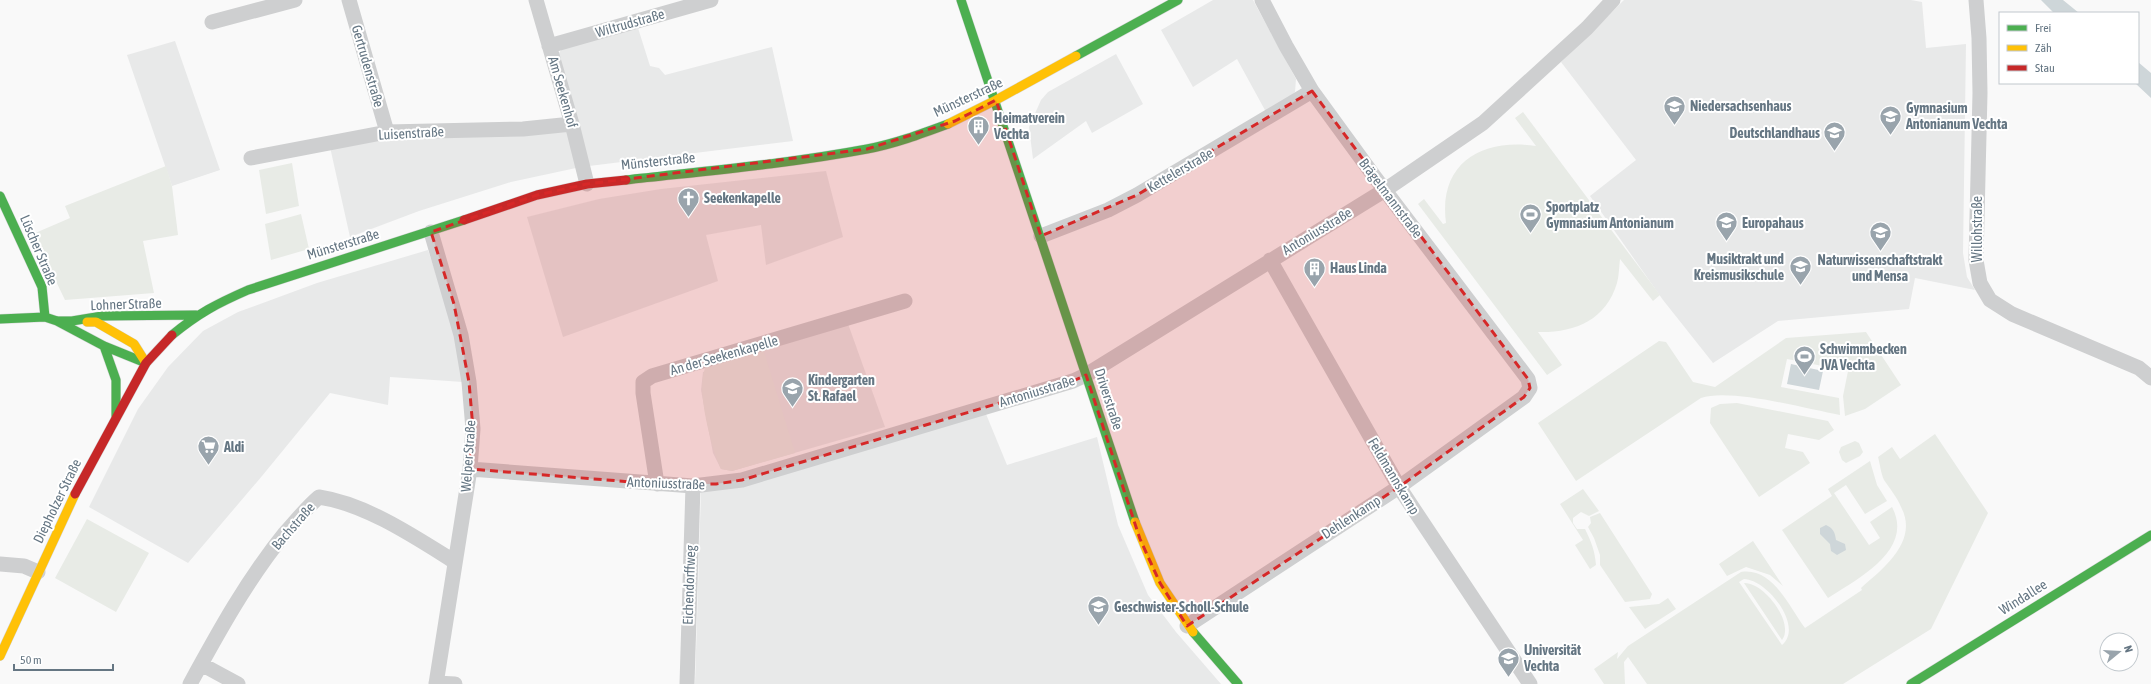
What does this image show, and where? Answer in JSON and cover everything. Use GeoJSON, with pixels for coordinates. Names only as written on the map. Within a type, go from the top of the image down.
{"type":"FeatureCollection","features":[{"type":"Feature","properties":{"kind":"main road","name":"Driverstraße"},"geometry":{"type":"LineString","coordinates":[[961,0],[1042,236],[1140,539],[1160,583],[1187,626],[1238,684]]}},
{"type":"Feature","properties":{"kind":"main road","name":"Münsterstraße"},"geometry":{"type":"LineString","coordinates":[[146,363],[165,341],[196,315],[248,290],[431,232],[538,195],[587,184],[742,166],[867,149],[909,138],[955,121],[996,100],[1178,0]]}},
{"type":"Feature","properties":{"kind":"main road","name":"Lüscher Straße"},"geometry":{"type":"LineString","coordinates":[[0,196],[42,287],[45,317]]}},
{"type":"Feature","properties":{"kind":"main road","name":"Lohner Straße"},"geometry":{"type":"LineString","coordinates":[[57,321],[72,321],[102,316],[196,315]]}},
{"type":"Feature","properties":{"kind":"main road","name":"Lohner Straße"},"geometry":{"type":"LineString","coordinates":[[0,319],[45,317],[57,321],[104,346],[146,363]]}},
{"type":"Feature","properties":{"kind":"main road"},"geometry":{"type":"LineString","coordinates":[[72,321],[96,322],[112,330],[134,344],[146,363]]}},
{"type":"Feature","properties":{"kind":"main road"},"geometry":{"type":"LineString","coordinates":[[104,346],[116,380],[116,416]]}},
{"type":"Feature","properties":{"kind":"main road","name":"Diepholzer Straße"},"geometry":{"type":"LineString","coordinates":[[0,656],[72,500],[116,416],[146,363]]}},
{"type":"Feature","properties":{"kind":"main road","name":"Windallee"},"geometry":{"type":"LineString","coordinates":[[1911,684],[2151,536]]}},
{"type":"Feature","properties":{"kind":"street"},"geometry":{"type":"LineString","coordinates":[[212,22],[295,0]]}},
{"type":"Feature","properties":{"kind":"street","name":"Gertrudenstraße"},"geometry":{"type":"LineString","coordinates":[[349,0],[387,132]]}},
{"type":"Feature","properties":{"kind":"street","name":"Am Seekenhof"},"geometry":{"type":"LineString","coordinates":[[536,0],[572,124],[587,184]]}},
{"type":"Feature","properties":{"kind":"street","name":"Wiltrudstraße"},"geometry":{"type":"LineString","coordinates":[[549,46],[711,0]]}},
{"type":"Feature","properties":{"kind":"street","name":"Brägelmannstraße"},"geometry":{"type":"LineString","coordinates":[[1262,0],[1312,91],[1528,379],[1530,388]]}},
{"type":"Feature","properties":{"kind":"street","name":"Antoniusstraße"},"geometry":{"type":"LineString","coordinates":[[470,469],[692,486],[742,480],[1073,381],[1086,375],[1385,190],[1483,123],[1587,28],[1613,0]]}},
{"type":"Feature","properties":{"kind":"street","name":"Willohstraße"},"geometry":{"type":"LineString","coordinates":[[1976,0],[1980,38],[1980,99],[1976,260],[1980,283],[1990,300],[2012,314],[2149,372]]}},
{"type":"Feature","properties":{"kind":"street","name":"Kettelerstraße"},"geometry":{"type":"LineString","coordinates":[[1042,236],[1108,210],[1137,195],[1312,91]]}},
{"type":"Feature","properties":{"kind":"street","name":"Luisenstraße"},"geometry":{"type":"LineString","coordinates":[[251,158],[387,132],[524,129],[572,124]]}},
{"type":"Feature","properties":{"kind":"street","name":"Welper Straße"},"geometry":{"type":"LineString","coordinates":[[431,232],[454,304],[468,374],[473,430],[470,469],[436,683]]}},
{"type":"Feature","properties":{"kind":"street","name":"Feldmannskamp"},"geometry":{"type":"LineString","coordinates":[[1270,260],[1399,487],[1530,684]]}},
{"type":"Feature","properties":{"kind":"street","name":"An der Seekenkapelle"},"geometry":{"type":"LineString","coordinates":[[657,484],[643,393],[643,382],[652,376],[905,301]]}},
{"type":"Feature","properties":{"kind":"street","name":"Dehlenkamp"},"geometry":{"type":"LineString","coordinates":[[1187,626],[1399,487],[1524,397],[1530,388]]}},
{"type":"Feature","properties":{"kind":"street","name":"Eichendorffweg"},"geometry":{"type":"LineString","coordinates":[[687,684],[692,486]]}},
{"type":"Feature","properties":{"kind":"street","name":"Bachstraße"},"geometry":{"type":"LineString","coordinates":[[190,684],[239,597],[266,556],[308,506],[319,498],[334,499],[401,529],[455,562]]}},
{"type":"Feature","properties":{"kind":"street"},"geometry":{"type":"LineString","coordinates":[[0,564],[24,566],[38,572]]}},
{"type":"Feature","properties":{"kind":"street"},"geometry":{"type":"LineString","coordinates":[[201,664],[238,684]]}},
{"type":"Feature","properties":{"kind":"street"},"geometry":{"type":"LineString","coordinates":[[436,683],[455,684]]}},
{"type":"Feature","properties":{"kind":"highlighted area"},"geometry":{"type":"Polygon","coordinates":[[[1312,91],[1528,379],[1530,388],[1524,397],[1399,487],[1187,626],[1160,583],[1140,539],[1086,375],[1073,381],[742,480],[716,484],[657,484],[470,469],[473,429],[469,382],[454,304],[431,232],[537,195],[587,184],[867,149],[955,121],[996,100],[1041,236],[1137,195],[1312,91]]]}},
{"type":"Feature","properties":{"kind":"shaded area"},"geometry":{"type":"Polygon","coordinates":[[[1213,0],[1253,0],[1296,79],[1295,92],[1290,97],[1266,112],[1237,59],[1193,87],[1161,30],[1213,0]]]}},
{"type":"Feature","properties":{"kind":"shaded area"},"geometry":{"type":"Polygon","coordinates":[[[1624,0],[1911,0],[1922,2],[1926,48],[1966,44],[1963,253],[1967,277],[1975,290],[1915,278],[1909,309],[1778,321],[1713,363],[1663,300],[1590,196],[1636,160],[1561,62],[1624,0]]]}},
{"type":"Feature","properties":{"kind":"shaded area"},"geometry":{"type":"Polygon","coordinates":[[[2041,0],[2063,0],[2078,12],[2053,12],[2041,0]]]}},
{"type":"Feature","properties":{"kind":"shaded area"},"geometry":{"type":"Polygon","coordinates":[[[638,28],[650,66],[659,68],[665,75],[772,47],[793,141],[589,166],[558,54],[562,49],[638,28]]]}},
{"type":"Feature","properties":{"kind":"shaded area"},"geometry":{"type":"Polygon","coordinates":[[[175,41],[220,170],[172,186],[127,55],[175,41]]]}},
{"type":"Feature","properties":{"kind":"shaded area"},"geometry":{"type":"Polygon","coordinates":[[[1116,54],[1143,104],[1092,133],[1086,121],[1033,159],[1029,127],[1041,100],[1048,92],[1116,54]]]}},
{"type":"Feature","properties":{"kind":"shaded area"},"geometry":{"type":"Polygon","coordinates":[[[2139,63],[2151,73],[2151,98],[2136,84],[2139,84],[2139,63]]]}},
{"type":"Feature","properties":{"kind":"shaded area","name":"Sportplatz Gymnasium Antonianum"},"geometry":{"type":"Polygon","coordinates":[[[1523,112],[1660,295],[1653,301],[1620,259],[1618,280],[1612,296],[1605,307],[1586,322],[1575,327],[1551,332],[1538,332],[1562,365],[1547,375],[1418,204],[1424,199],[1443,224],[1446,223],[1445,202],[1449,185],[1457,170],[1468,159],[1482,151],[1498,146],[1536,146],[1515,118],[1523,112]]]}},
{"type":"Feature","properties":{"kind":"shaded area"},"geometry":{"type":"Polygon","coordinates":[[[567,132],[576,168],[511,182],[419,211],[350,237],[330,147],[391,137],[567,132]]]}},
{"type":"Feature","properties":{"kind":"shaded area"},"geometry":{"type":"Polygon","coordinates":[[[292,163],[299,206],[266,214],[259,170],[292,163]]]}},
{"type":"Feature","properties":{"kind":"shaded area"},"geometry":{"type":"Polygon","coordinates":[[[166,166],[172,186],[178,235],[143,241],[154,293],[65,300],[33,234],[70,218],[65,206],[166,166]]]}},
{"type":"Feature","properties":{"kind":"shaded area"},"geometry":{"type":"Polygon","coordinates":[[[826,171],[843,237],[766,265],[761,225],[706,235],[718,281],[563,337],[527,217],[599,199],[661,189],[826,171]]]}},
{"type":"Feature","properties":{"kind":"shaded area"},"geometry":{"type":"Polygon","coordinates":[[[301,214],[309,249],[271,260],[265,224],[301,214]]]}},
{"type":"Feature","properties":{"kind":"shaded area"},"geometry":{"type":"Polygon","coordinates":[[[428,250],[457,337],[463,382],[390,377],[388,405],[330,393],[188,563],[89,507],[138,409],[168,367],[203,331],[238,312],[317,283],[428,250]]]}},
{"type":"Feature","properties":{"kind":"shaded area","name":"Kindergarten St. Rafael"},"geometry":{"type":"Polygon","coordinates":[[[847,321],[885,427],[732,471],[721,469],[713,453],[701,390],[703,372],[847,321]]]}},
{"type":"Feature","properties":{"kind":"shaded area"},"geometry":{"type":"Polygon","coordinates":[[[1866,332],[1901,385],[1865,409],[1845,416],[1843,396],[1848,371],[1787,359],[1781,387],[1839,398],[1840,415],[1749,397],[1714,396],[1701,398],[1576,481],[1538,423],[1659,341],[1666,342],[1693,382],[1715,387],[1786,338],[1866,332]]]}},
{"type":"Feature","properties":{"kind":"shaded area"},"geometry":{"type":"Polygon","coordinates":[[[763,349],[795,453],[732,471],[721,469],[709,432],[703,402],[703,376],[706,366],[763,349]]]}},
{"type":"Feature","properties":{"kind":"shaded area","name":"Schwimmbecken JVA Vechta"},"geometry":{"type":"Polygon","coordinates":[[[1791,364],[1823,371],[1819,390],[1787,384],[1791,364]]]}},
{"type":"Feature","properties":{"kind":"shaded area"},"geometry":{"type":"Polygon","coordinates":[[[1737,403],[1828,421],[1834,430],[1819,440],[1788,434],[1785,448],[1803,452],[1810,463],[1759,497],[1710,423],[1711,408],[1720,404],[1737,403]]]}},
{"type":"Feature","properties":{"kind":"shaded area"},"geometry":{"type":"Polygon","coordinates":[[[986,414],[1007,465],[1097,437],[1118,525],[1148,595],[1176,632],[1221,684],[695,684],[701,491],[986,414]]]}},
{"type":"Feature","properties":{"kind":"shaded area"},"geometry":{"type":"Polygon","coordinates":[[[1935,434],[1988,513],[1931,629],[1843,684],[1647,684],[1628,657],[1624,662],[1625,684],[1604,684],[1594,669],[1618,652],[1617,659],[1628,646],[1741,572],[1752,572],[1771,582],[1779,590],[1805,628],[1862,590],[1861,588],[1889,563],[1902,542],[1906,531],[1905,519],[1901,507],[1884,480],[1878,457],[1892,447],[1900,459],[1935,434]],[[1744,579],[1739,582],[1782,645],[1788,637],[1789,627],[1786,616],[1772,596],[1763,587],[1753,581],[1744,579]]]}},
{"type":"Feature","properties":{"kind":"shaded area"},"geometry":{"type":"Polygon","coordinates":[[[1855,441],[1859,443],[1863,452],[1860,456],[1846,463],[1842,460],[1839,452],[1841,447],[1855,441]]]}},
{"type":"Feature","properties":{"kind":"shaded area"},"geometry":{"type":"Polygon","coordinates":[[[1870,461],[1877,485],[1887,501],[1865,514],[1846,485],[1834,493],[1869,545],[1880,538],[1870,522],[1892,507],[1897,522],[1896,537],[1890,550],[1880,562],[1828,598],[1782,530],[1832,496],[1828,489],[1870,461]]]}},
{"type":"Feature","properties":{"kind":"shaded area"},"geometry":{"type":"Polygon","coordinates":[[[1583,489],[1599,511],[1589,516],[1581,512],[1573,518],[1573,523],[1577,529],[1585,529],[1595,555],[1596,565],[1590,569],[1575,545],[1583,540],[1560,504],[1583,489]]]}},
{"type":"Feature","properties":{"kind":"shaded area"},"geometry":{"type":"Polygon","coordinates":[[[1600,513],[1652,594],[1650,599],[1625,602],[1600,565],[1600,555],[1588,527],[1591,523],[1590,517],[1600,513]]]}},
{"type":"Feature","properties":{"kind":"shaded area"},"geometry":{"type":"Polygon","coordinates":[[[87,519],[149,553],[116,612],[55,578],[87,519]]]}},
{"type":"Feature","properties":{"kind":"shaded area"},"geometry":{"type":"Polygon","coordinates":[[[1826,525],[1833,531],[1836,540],[1845,544],[1846,550],[1837,555],[1831,551],[1830,544],[1820,534],[1820,528],[1826,525]]]}},
{"type":"Feature","properties":{"kind":"shaded area"},"geometry":{"type":"Polygon","coordinates":[[[1753,541],[1783,586],[1770,575],[1746,567],[1727,576],[1719,564],[1753,541]]]}},
{"type":"Feature","properties":{"kind":"shaded area"},"geometry":{"type":"Polygon","coordinates":[[[1744,583],[1752,584],[1760,589],[1768,596],[1781,614],[1785,633],[1782,640],[1744,583]]]}},
{"type":"Feature","properties":{"kind":"shaded area"},"geometry":{"type":"Polygon","coordinates":[[[1668,598],[1676,609],[1645,629],[1629,607],[1659,604],[1668,598]]]}},
{"type":"Feature","properties":{"kind":"traffic: fast"},"geometry":{"type":"LineString","coordinates":[[961,0],[1135,522]]}},
{"type":"Feature","properties":{"kind":"traffic: fast"},"geometry":{"type":"LineString","coordinates":[[1076,56],[1178,0]]}},
{"type":"Feature","properties":{"kind":"traffic: fast"},"geometry":{"type":"LineString","coordinates":[[626,180],[746,167],[867,149],[918,135],[948,124]]}},
{"type":"Feature","properties":{"kind":"traffic: fast"},"geometry":{"type":"LineString","coordinates":[[0,196],[42,287],[45,317]]}},
{"type":"Feature","properties":{"kind":"traffic: fast"},"geometry":{"type":"LineString","coordinates":[[172,335],[208,310],[248,290],[464,220]]}},
{"type":"Feature","properties":{"kind":"traffic: fast"},"geometry":{"type":"LineString","coordinates":[[58,321],[72,321],[102,316],[196,315]]}},
{"type":"Feature","properties":{"kind":"traffic: fast"},"geometry":{"type":"LineString","coordinates":[[0,319],[45,317],[57,321],[104,346],[146,363]]}},
{"type":"Feature","properties":{"kind":"traffic: fast"},"geometry":{"type":"LineString","coordinates":[[104,346],[116,380],[116,416]]}},
{"type":"Feature","properties":{"kind":"traffic: fast"},"geometry":{"type":"LineString","coordinates":[[1911,684],[2151,535]]}},
{"type":"Feature","properties":{"kind":"traffic: fast"},"geometry":{"type":"LineString","coordinates":[[1193,632],[1238,684]]}},
{"type":"Feature","properties":{"kind":"traffic: slow"},"geometry":{"type":"LineString","coordinates":[[948,124],[996,100],[1076,56]]}},
{"type":"Feature","properties":{"kind":"traffic: slow"},"geometry":{"type":"LineString","coordinates":[[87,322],[96,322],[134,344],[146,363]]}},
{"type":"Feature","properties":{"kind":"traffic: slow"},"geometry":{"type":"LineString","coordinates":[[0,656],[75,494]]}},
{"type":"Feature","properties":{"kind":"traffic: slow"},"geometry":{"type":"LineString","coordinates":[[1135,522],[1160,583],[1193,632]]}},
{"type":"Feature","properties":{"kind":"traffic: jam"},"geometry":{"type":"LineString","coordinates":[[464,220],[537,195],[587,184],[626,180]]}},
{"type":"Feature","properties":{"kind":"traffic: jam"},"geometry":{"type":"LineString","coordinates":[[75,494],[146,363],[172,335]]}},
{"type":"Feature","properties":{"kind":"place","name":"Niedersachsenhaus"},"geometry":{"type":"Point","coordinates":[1674,126]}},
{"type":"Feature","properties":{"kind":"place","name":"Gymnasium Antonianum Vechta"},"geometry":{"type":"Point","coordinates":[1891,136]}},
{"type":"Feature","properties":{"kind":"place","name":"Heimatverein Vechta"},"geometry":{"type":"Point","coordinates":[979,146]}},
{"type":"Feature","properties":{"kind":"place","name":"Deutschlandhaus"},"geometry":{"type":"Point","coordinates":[1835,152]}},
{"type":"Feature","properties":{"kind":"place","name":"Seekenkapelle"},"geometry":{"type":"Point","coordinates":[689,218]}},
{"type":"Feature","properties":{"kind":"place","name":"Sportplatz Gymnasium Antonianum"},"geometry":{"type":"Point","coordinates":[1530,234]}},
{"type":"Feature","properties":{"kind":"place","name":"Europahaus"},"geometry":{"type":"Point","coordinates":[1727,242]}},
{"type":"Feature","properties":{"kind":"place","name":"Naturwissenschaftstrakt und Mensa"},"geometry":{"type":"Point","coordinates":[1880,252]}},
{"type":"Feature","properties":{"kind":"place","name":"Musiktrakt und Kreismusikschule"},"geometry":{"type":"Point","coordinates":[1800,286]}},
{"type":"Feature","properties":{"kind":"place","name":"Haus Linda"},"geometry":{"type":"Point","coordinates":[1314,288]}},
{"type":"Feature","properties":{"kind":"place","name":"Schwimmbecken JVA Vechta"},"geometry":{"type":"Point","coordinates":[1805,376]}},
{"type":"Feature","properties":{"kind":"place","name":"Kindergarten St. Rafael"},"geometry":{"type":"Point","coordinates":[792,408]}},
{"type":"Feature","properties":{"kind":"place","name":"Aldi"},"geometry":{"type":"Point","coordinates":[209,466]}},
{"type":"Feature","properties":{"kind":"place","name":"Geschwister-Scholl-Schule"},"geometry":{"type":"Point","coordinates":[1098,626]}},
{"type":"Feature","properties":{"kind":"place","name":"Universität Vechta"},"geometry":{"type":"Point","coordinates":[1509,678]}}]}
